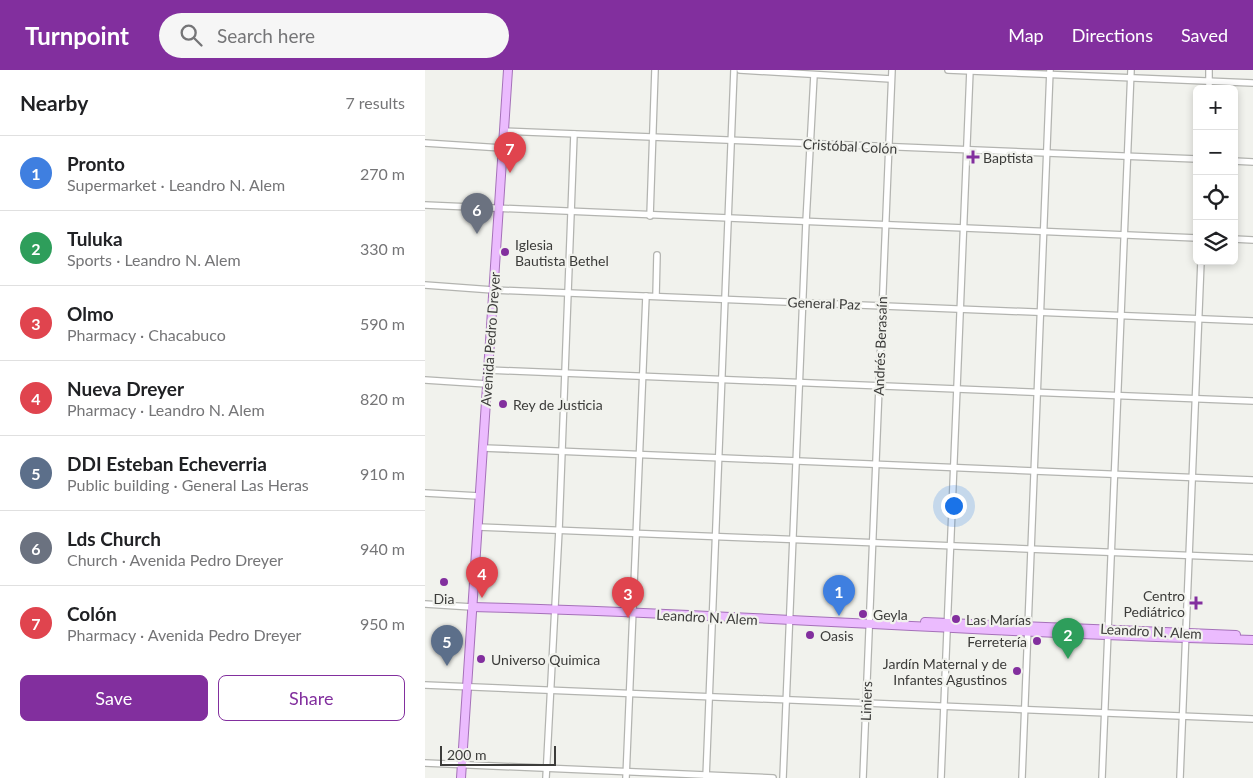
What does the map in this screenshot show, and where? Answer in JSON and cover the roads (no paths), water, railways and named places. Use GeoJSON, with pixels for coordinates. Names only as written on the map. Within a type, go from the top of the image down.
{"type":"FeatureCollection","features":[{"type":"Feature","properties":{"kind":"main road","name":"Avenida Pedro Dreyer"},"geometry":{"type":"LineString","coordinates":[[461,778],[508,70]]}},
{"type":"Feature","properties":{"kind":"main road","name":"Leandro N. Alem"},"geometry":{"type":"LineString","coordinates":[[472,607],[869,623],[874,620],[947,626],[1027,628],[1253,640]]}},
{"type":"Feature","properties":{"kind":"main road","name":"Leandro N. Alem"},"geometry":{"type":"LineString","coordinates":[[1186,636],[1253,635]]}},
{"type":"Feature","properties":{"kind":"street"},"geometry":{"type":"LineString","coordinates":[[650,216],[655,70]]}},
{"type":"Feature","properties":{"kind":"street"},"geometry":{"type":"LineString","coordinates":[[706,777],[734,70]]}},
{"type":"Feature","properties":{"kind":"street"},"geometry":{"type":"LineString","coordinates":[[740,70],[814,75],[828,73],[891,79]]}},
{"type":"Feature","properties":{"kind":"street","name":"Andrés Berasaín"},"geometry":{"type":"LineString","coordinates":[[869,623],[892,70]]}},
{"type":"Feature","properties":{"kind":"street"},"geometry":{"type":"LineString","coordinates":[[948,70],[1050,72],[1131,78],[1253,83]]}},
{"type":"Feature","properties":{"kind":"street"},"geometry":{"type":"LineString","coordinates":[[941,778],[970,70]]}},
{"type":"Feature","properties":{"kind":"street"},"geometry":{"type":"LineString","coordinates":[[1102,778],[1131,70]]}},
{"type":"Feature","properties":{"kind":"street"},"geometry":{"type":"LineString","coordinates":[[1209,70],[1209,85]]}},
{"type":"Feature","properties":{"kind":"street"},"geometry":{"type":"LineString","coordinates":[[1022,778],[1050,72]]}},
{"type":"Feature","properties":{"kind":"street"},"geometry":{"type":"LineString","coordinates":[[783,778],[806,222],[814,75]]}},
{"type":"Feature","properties":{"kind":"street","name":"Cristóbal Colón"},"geometry":{"type":"LineString","coordinates":[[503,131],[1193,159]]}},
{"type":"Feature","properties":{"kind":"street"},"geometry":{"type":"LineString","coordinates":[[547,778],[559,530],[574,134]]}},
{"type":"Feature","properties":{"kind":"street"},"geometry":{"type":"LineString","coordinates":[[425,143],[502,148]]}},
{"type":"Feature","properties":{"kind":"street"},"geometry":{"type":"LineString","coordinates":[[1238,161],[1253,162]]}},
{"type":"Feature","properties":{"kind":"street"},"geometry":{"type":"LineString","coordinates":[[425,205],[498,210],[1193,238]]}},
{"type":"Feature","properties":{"kind":"street"},"geometry":{"type":"LineString","coordinates":[[1238,239],[1253,240]]}},
{"type":"Feature","properties":{"kind":"street"},"geometry":{"type":"LineString","coordinates":[[656,296],[657,255]]}},
{"type":"Feature","properties":{"kind":"street"},"geometry":{"type":"LineString","coordinates":[[1179,778],[1201,265]]}},
{"type":"Feature","properties":{"kind":"street","name":"General Paz"},"geometry":{"type":"LineString","coordinates":[[425,285],[493,290],[1253,321]]}},
{"type":"Feature","properties":{"kind":"street"},"geometry":{"type":"LineString","coordinates":[[626,775],[646,296]]}},
{"type":"Feature","properties":{"kind":"street"},"geometry":{"type":"LineString","coordinates":[[488,370],[1253,401]]}},
{"type":"Feature","properties":{"kind":"street"},"geometry":{"type":"LineString","coordinates":[[425,380],[487,384]]}},
{"type":"Feature","properties":{"kind":"street"},"geometry":{"type":"LineString","coordinates":[[483,448],[1253,480]]}},
{"type":"Feature","properties":{"kind":"street"},"geometry":{"type":"LineString","coordinates":[[425,493],[479,496]]}},
{"type":"Feature","properties":{"kind":"street"},"geometry":{"type":"LineString","coordinates":[[477,526],[1253,558]]}},
{"type":"Feature","properties":{"kind":"street","name":"Leandro N. Alem"},"geometry":{"type":"LineString","coordinates":[[425,604],[472,607]]}},
{"type":"Feature","properties":{"kind":"street","name":"Liniers"},"geometry":{"type":"LineString","coordinates":[[863,778],[869,623]]}},
{"type":"Feature","properties":{"kind":"street"},"geometry":{"type":"LineString","coordinates":[[425,685],[1253,719]]}},
{"type":"Feature","properties":{"kind":"street"},"geometry":{"type":"LineString","coordinates":[[425,763],[626,775],[773,778]]}},
{"type":"Feature","properties":{"kind":"place","name":"Baptista"},"geometry":{"type":"Point","coordinates":[973,157]}},
{"type":"Feature","properties":{"kind":"place","name":"Colón"},"geometry":{"type":"Point","coordinates":[510,173]}},
{"type":"Feature","properties":{"kind":"place","name":"Lds Church"},"geometry":{"type":"Point","coordinates":[477,234]}},
{"type":"Feature","properties":{"kind":"place","name":"Iglesia Bautista Bethel"},"geometry":{"type":"Point","coordinates":[505,252]}},
{"type":"Feature","properties":{"kind":"place","name":"Rey de Justicia"},"geometry":{"type":"Point","coordinates":[503,404]}},
{"type":"Feature","properties":{"kind":"place","name":"Dia"},"geometry":{"type":"Point","coordinates":[444,582]}},
{"type":"Feature","properties":{"kind":"place","name":"Nueva Dreyer"},"geometry":{"type":"Point","coordinates":[482,598]}},
{"type":"Feature","properties":{"kind":"place","name":"Centro Pediátrico"},"geometry":{"type":"Point","coordinates":[1196,603]}},
{"type":"Feature","properties":{"kind":"place","name":"Geyla"},"geometry":{"type":"Point","coordinates":[863,614]}},
{"type":"Feature","properties":{"kind":"place","name":"Pronto"},"geometry":{"type":"Point","coordinates":[839,616]}},
{"type":"Feature","properties":{"kind":"place","name":"Olmo"},"geometry":{"type":"Point","coordinates":[628,618]}},
{"type":"Feature","properties":{"kind":"place","name":"Las Marías"},"geometry":{"type":"Point","coordinates":[956,619]}},
{"type":"Feature","properties":{"kind":"place","name":"Oasis"},"geometry":{"type":"Point","coordinates":[810,635]}},
{"type":"Feature","properties":{"kind":"place","name":"Ferretería"},"geometry":{"type":"Point","coordinates":[1037,641]}},
{"type":"Feature","properties":{"kind":"place","name":"Universo Quimica"},"geometry":{"type":"Point","coordinates":[481,659]}},
{"type":"Feature","properties":{"kind":"place","name":"Tuluka"},"geometry":{"type":"Point","coordinates":[1068,659]}},
{"type":"Feature","properties":{"kind":"place","name":"DDI Esteban Echeverria"},"geometry":{"type":"Point","coordinates":[447,666]}},
{"type":"Feature","properties":{"kind":"place","name":"Jardín Maternal y de Infantes Agustinos"},"geometry":{"type":"Point","coordinates":[1017,671]}}]}
